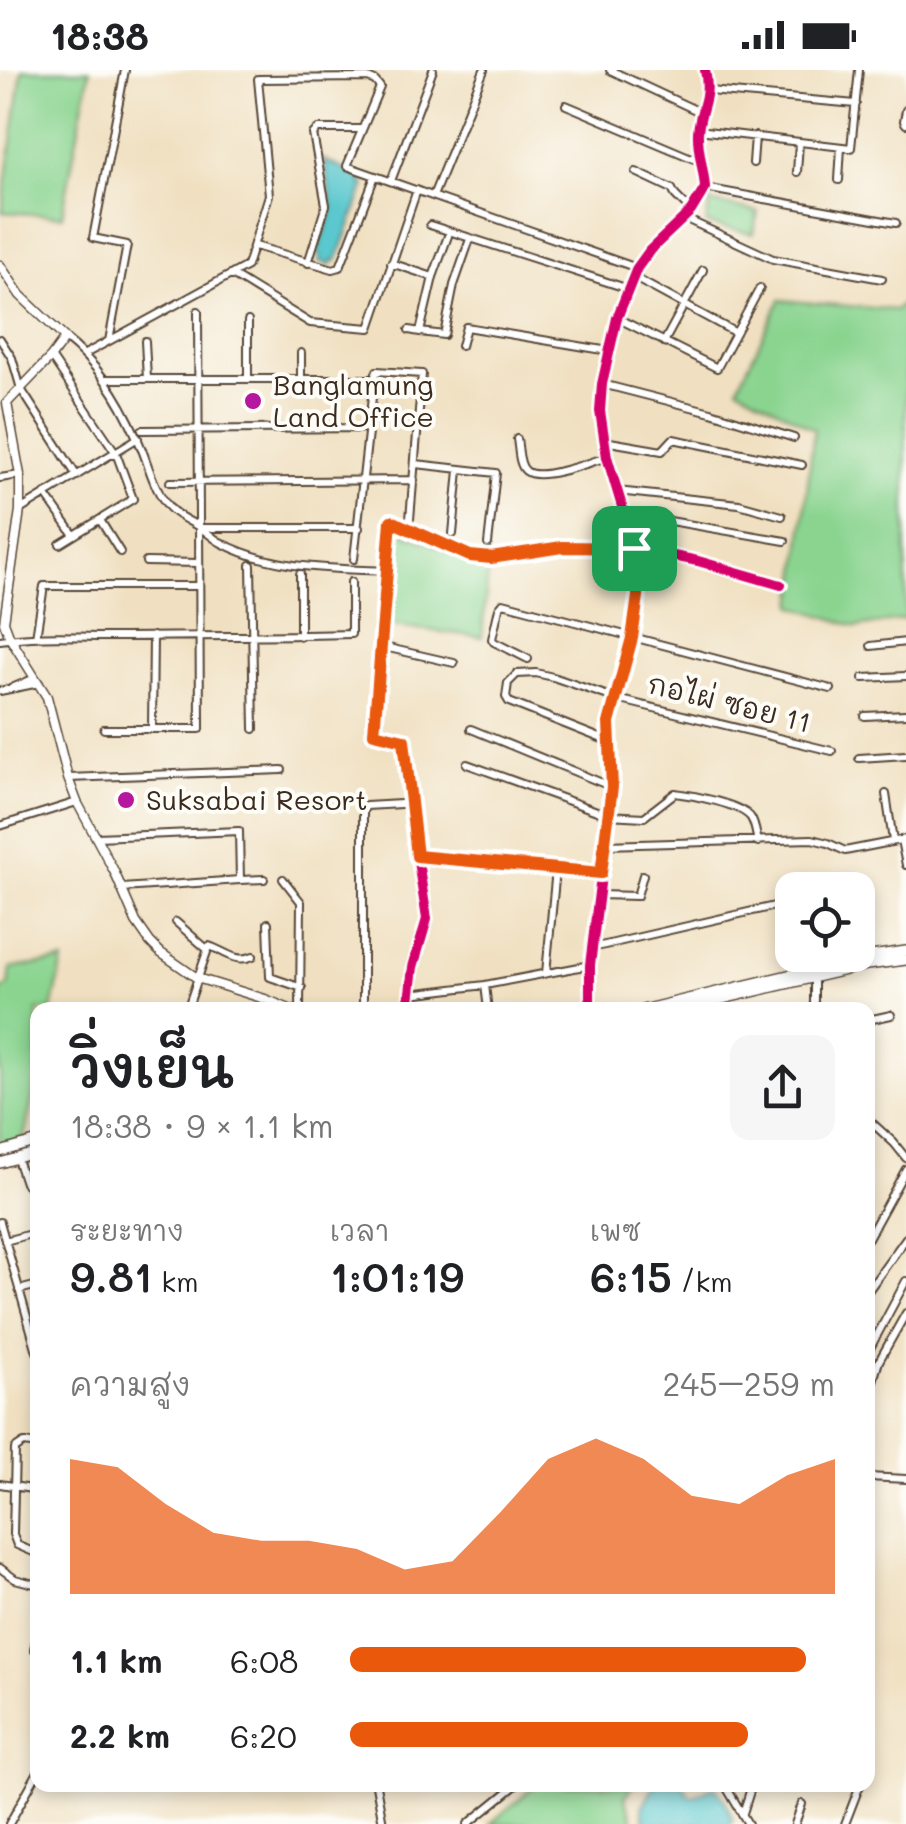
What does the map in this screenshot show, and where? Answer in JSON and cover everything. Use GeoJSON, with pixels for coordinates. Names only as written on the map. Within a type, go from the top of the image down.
{"type":"FeatureCollection","features":[{"type":"Feature","properties":{"kind":"main road"},"geometry":{"type":"LineString","coordinates":[[676,1002],[864,957],[906,951]]}},
{"type":"Feature","properties":{"kind":"main road"},"geometry":{"type":"LineString","coordinates":[[709,1002],[867,965],[906,960]]}},
{"type":"Feature","properties":{"kind":"main road"},"geometry":{"type":"LineString","coordinates":[[0,1152],[30,1143]]}},
{"type":"Feature","properties":{"kind":"main road"},"geometry":{"type":"LineString","coordinates":[[0,1163],[30,1154]]}},
{"type":"Feature","properties":{"kind":"street"},"geometry":{"type":"LineString","coordinates":[[109,342],[128,245],[93,238],[125,70]]}},
{"type":"Feature","properties":{"kind":"street"},"geometry":{"type":"LineString","coordinates":[[391,182],[433,70]]}},
{"type":"Feature","properties":{"kind":"street"},"geometry":{"type":"LineString","coordinates":[[433,196],[484,70]]}},
{"type":"Feature","properties":{"kind":"street"},"geometry":{"type":"LineString","coordinates":[[610,70],[702,114]]}},
{"type":"Feature","properties":{"kind":"street"},"geometry":{"type":"LineString","coordinates":[[590,1002],[590,965],[612,787],[609,723],[632,638],[639,576],[607,457],[600,411],[602,384],[617,318],[635,272],[650,250],[688,215],[705,188],[698,130],[709,91],[705,70]]}},
{"type":"Feature","properties":{"kind":"street"},"geometry":{"type":"LineString","coordinates":[[698,130],[852,148],[859,70]]}},
{"type":"Feature","properties":{"kind":"street"},"geometry":{"type":"LineString","coordinates":[[86,354],[247,266],[269,196],[258,78],[368,74],[380,87],[347,166],[635,272],[736,333]]}},
{"type":"Feature","properties":{"kind":"street"},"geometry":{"type":"LineString","coordinates":[[709,91],[856,104]]}},
{"type":"Feature","properties":{"kind":"street"},"geometry":{"type":"LineString","coordinates":[[566,104],[701,162]]}},
{"type":"Feature","properties":{"kind":"street"},"geometry":{"type":"LineString","coordinates":[[906,110],[906,124]]}},
{"type":"Feature","properties":{"kind":"street"},"geometry":{"type":"LineString","coordinates":[[308,262],[326,205],[313,134],[318,129],[362,129]]}},
{"type":"Feature","properties":{"kind":"street"},"geometry":{"type":"LineString","coordinates":[[753,163],[756,136]]}},
{"type":"Feature","properties":{"kind":"street"},"geometry":{"type":"LineString","coordinates":[[797,172],[799,143]]}},
{"type":"Feature","properties":{"kind":"street"},"geometry":{"type":"LineString","coordinates":[[839,180],[841,147]]}},
{"type":"Feature","properties":{"kind":"street"},"geometry":{"type":"LineString","coordinates":[[636,172],[672,189],[688,215],[773,260],[882,279]]}},
{"type":"Feature","properties":{"kind":"street"},"geometry":{"type":"LineString","coordinates":[[255,246],[333,270],[340,266],[374,176]]}},
{"type":"Feature","properties":{"kind":"street"},"geometry":{"type":"LineString","coordinates":[[705,188],[896,224]]}},
{"type":"Feature","properties":{"kind":"street"},"geometry":{"type":"LineString","coordinates":[[232,275],[310,323],[370,328],[416,190]]}},
{"type":"Feature","properties":{"kind":"street"},"geometry":{"type":"LineString","coordinates":[[430,225],[628,289]]}},
{"type":"Feature","properties":{"kind":"street"},"geometry":{"type":"LineString","coordinates":[[420,332],[448,236]]}},
{"type":"Feature","properties":{"kind":"street"},"geometry":{"type":"LineString","coordinates":[[409,330],[444,335],[454,285],[469,242]]}},
{"type":"Feature","properties":{"kind":"street"},"geometry":{"type":"LineString","coordinates":[[391,263],[433,277]]}},
{"type":"Feature","properties":{"kind":"street"},"geometry":{"type":"LineString","coordinates":[[0,266],[20,295],[86,354],[140,434],[153,479],[166,504],[182,517],[219,542],[248,555],[295,566],[386,571]]}},
{"type":"Feature","properties":{"kind":"street"},"geometry":{"type":"LineString","coordinates":[[664,342],[704,270]]}},
{"type":"Feature","properties":{"kind":"street"},"geometry":{"type":"LineString","coordinates":[[617,318],[716,368],[760,288]]}},
{"type":"Feature","properties":{"kind":"street"},"geometry":{"type":"LineString","coordinates":[[104,730],[200,728],[198,311]]}},
{"type":"Feature","properties":{"kind":"street"},"geometry":{"type":"LineString","coordinates":[[248,321],[248,379]]}},
{"type":"Feature","properties":{"kind":"street"},"geometry":{"type":"LineString","coordinates":[[461,346],[464,328],[468,327],[609,351]]}},
{"type":"Feature","properties":{"kind":"street"},"geometry":{"type":"LineString","coordinates":[[66,338],[4,402],[20,475],[20,510],[3,598],[5,639],[47,697],[77,802],[136,922],[150,942],[197,978],[267,1002]]}},
{"type":"Feature","properties":{"kind":"street"},"geometry":{"type":"LineString","coordinates":[[0,339],[12,358],[20,389],[77,476]]}},
{"type":"Feature","properties":{"kind":"street"},"geometry":{"type":"LineString","coordinates":[[146,341],[146,379]]}},
{"type":"Feature","properties":{"kind":"street"},"geometry":{"type":"LineString","coordinates":[[300,379],[301,353]]}},
{"type":"Feature","properties":{"kind":"street"},"geometry":{"type":"LineString","coordinates":[[51,357],[116,453],[133,498],[60,544]]}},
{"type":"Feature","properties":{"kind":"street"},"geometry":{"type":"LineString","coordinates":[[354,559],[377,371],[422,374],[410,519]]}},
{"type":"Feature","properties":{"kind":"street"},"geometry":{"type":"LineString","coordinates":[[104,379],[374,379]]}},
{"type":"Feature","properties":{"kind":"street"},"geometry":{"type":"LineString","coordinates":[[602,384],[794,438]]}},
{"type":"Feature","properties":{"kind":"street"},"geometry":{"type":"LineString","coordinates":[[20,510],[116,453],[140,434],[368,428]]}},
{"type":"Feature","properties":{"kind":"street"},"geometry":{"type":"LineString","coordinates":[[517,439],[524,470],[531,474],[570,469],[607,457]]}},
{"type":"Feature","properties":{"kind":"street"},"geometry":{"type":"LineString","coordinates":[[604,441],[662,451],[673,439],[802,465]]}},
{"type":"Feature","properties":{"kind":"street"},"geometry":{"type":"LineString","coordinates":[[416,464],[496,472],[488,544]]}},
{"type":"Feature","properties":{"kind":"street"},"geometry":{"type":"LineString","coordinates":[[453,534],[459,470]]}},
{"type":"Feature","properties":{"kind":"street"},"geometry":{"type":"LineString","coordinates":[[0,478],[20,475]]}},
{"type":"Feature","properties":{"kind":"street"},"geometry":{"type":"LineString","coordinates":[[170,482],[414,480]]}},
{"type":"Feature","properties":{"kind":"street"},"geometry":{"type":"LineString","coordinates":[[617,491],[739,504],[782,516]]}},
{"type":"Feature","properties":{"kind":"street"},"geometry":{"type":"LineString","coordinates":[[45,494],[74,535]]}},
{"type":"Feature","properties":{"kind":"street"},"geometry":{"type":"LineString","coordinates":[[624,513],[784,541]]}},
{"type":"Feature","properties":{"kind":"street"},"geometry":{"type":"LineString","coordinates":[[100,520],[120,552]]}},
{"type":"Feature","properties":{"kind":"street"},"geometry":{"type":"LineString","coordinates":[[409,1002],[413,967],[427,919],[404,740],[374,733],[391,521],[470,556],[491,558],[562,547],[634,548],[715,565],[781,585]]}},
{"type":"Feature","properties":{"kind":"street"},"geometry":{"type":"LineString","coordinates":[[200,528],[359,528]]}},
{"type":"Feature","properties":{"kind":"street"},"geometry":{"type":"LineString","coordinates":[[146,562],[199,563]]}},
{"type":"Feature","properties":{"kind":"street"},"geometry":{"type":"LineString","coordinates":[[251,565],[254,729]]}},
{"type":"Feature","properties":{"kind":"street"},"geometry":{"type":"LineString","coordinates":[[300,574],[300,636]]}},
{"type":"Feature","properties":{"kind":"street"},"geometry":{"type":"LineString","coordinates":[[5,639],[351,634],[350,582]]}},
{"type":"Feature","properties":{"kind":"street"},"geometry":{"type":"LineString","coordinates":[[36,637],[44,586],[200,586]]}},
{"type":"Feature","properties":{"kind":"street"},"geometry":{"type":"LineString","coordinates":[[528,658],[492,639],[503,602],[831,688]]}},
{"type":"Feature","properties":{"kind":"street"},"geometry":{"type":"LineString","coordinates":[[152,730],[153,636]]}},
{"type":"Feature","properties":{"kind":"street"},"geometry":{"type":"LineString","coordinates":[[871,646],[906,642]]}},
{"type":"Feature","properties":{"kind":"street"},"geometry":{"type":"LineString","coordinates":[[380,646],[454,663]]}},
{"type":"Feature","properties":{"kind":"street","name":"กอไผ่ ซอย 11"},"geometry":{"type":"LineString","coordinates":[[610,742],[510,702],[506,697],[508,682],[517,674],[553,676],[617,699],[832,751]]}},
{"type":"Feature","properties":{"kind":"street"},"geometry":{"type":"LineString","coordinates":[[863,678],[906,676]]}},
{"type":"Feature","properties":{"kind":"street"},"geometry":{"type":"LineString","coordinates":[[0,691],[37,681]]}},
{"type":"Feature","properties":{"kind":"street"},"geometry":{"type":"LineString","coordinates":[[865,716],[906,714]]}},
{"type":"Feature","properties":{"kind":"street"},"geometry":{"type":"LineString","coordinates":[[472,729],[612,787]]}},
{"type":"Feature","properties":{"kind":"street"},"geometry":{"type":"LineString","coordinates":[[859,758],[906,755]]}},
{"type":"Feature","properties":{"kind":"street"},"geometry":{"type":"LineString","coordinates":[[467,764],[608,815],[644,817],[671,796],[698,797],[747,813],[758,842]]}},
{"type":"Feature","properties":{"kind":"street"},"geometry":{"type":"LineString","coordinates":[[68,778],[282,770]]}},
{"type":"Feature","properties":{"kind":"street"},"geometry":{"type":"LineString","coordinates":[[886,794],[906,866]]}},
{"type":"Feature","properties":{"kind":"street"},"geometry":{"type":"LineString","coordinates":[[0,826],[77,802]]}},
{"type":"Feature","properties":{"kind":"street"},"geometry":{"type":"LineString","coordinates":[[362,1002],[363,810],[366,806],[401,804]]}},
{"type":"Feature","properties":{"kind":"street"},"geometry":{"type":"LineString","coordinates":[[97,837],[239,832],[240,880]]}},
{"type":"Feature","properties":{"kind":"street"},"geometry":{"type":"LineString","coordinates":[[605,845],[812,839],[845,851],[900,840]]}},
{"type":"Feature","properties":{"kind":"street"},"geometry":{"type":"LineString","coordinates":[[417,856],[601,873]]}},
{"type":"Feature","properties":{"kind":"street"},"geometry":{"type":"LineString","coordinates":[[546,973],[556,869]]}},
{"type":"Feature","properties":{"kind":"street"},"geometry":{"type":"LineString","coordinates":[[598,895],[638,896],[643,875]]}},
{"type":"Feature","properties":{"kind":"street"},"geometry":{"type":"LineString","coordinates":[[122,888],[264,879]]}},
{"type":"Feature","properties":{"kind":"street"},"geometry":{"type":"LineString","coordinates":[[283,879],[301,902],[301,1002]]}},
{"type":"Feature","properties":{"kind":"street"},"geometry":{"type":"LineString","coordinates":[[592,948],[775,906]]}},
{"type":"Feature","properties":{"kind":"street"},"geometry":{"type":"LineString","coordinates":[[176,922],[208,950]]}},
{"type":"Feature","properties":{"kind":"street"},"geometry":{"type":"LineString","coordinates":[[268,923],[270,977],[302,988]]}},
{"type":"Feature","properties":{"kind":"street"},"geometry":{"type":"LineString","coordinates":[[190,1002],[212,946],[236,958],[254,956]]}},
{"type":"Feature","properties":{"kind":"street"},"geometry":{"type":"LineString","coordinates":[[410,994],[485,985],[590,965]]}},
{"type":"Feature","properties":{"kind":"street"},"geometry":{"type":"LineString","coordinates":[[814,977],[814,1002]]}},
{"type":"Feature","properties":{"kind":"street"},"geometry":{"type":"LineString","coordinates":[[485,985],[487,1002]]}},
{"type":"Feature","properties":{"kind":"street"},"geometry":{"type":"LineString","coordinates":[[875,1019],[891,1016]]}},
{"type":"Feature","properties":{"kind":"street"},"geometry":{"type":"LineString","coordinates":[[875,1126],[906,1158]]}},
{"type":"Feature","properties":{"kind":"street"},"geometry":{"type":"LineString","coordinates":[[17,1158],[30,1187]]}},
{"type":"Feature","properties":{"kind":"street"},"geometry":{"type":"LineString","coordinates":[[875,1225],[906,1169]]}},
{"type":"Feature","properties":{"kind":"street"},"geometry":{"type":"LineString","coordinates":[[0,1222],[30,1328]]}},
{"type":"Feature","properties":{"kind":"street"},"geometry":{"type":"LineString","coordinates":[[5,1241],[30,1234]]}},
{"type":"Feature","properties":{"kind":"street"},"geometry":{"type":"LineString","coordinates":[[875,1281],[906,1238]]}},
{"type":"Feature","properties":{"kind":"street"},"geometry":{"type":"LineString","coordinates":[[875,1339],[906,1280]]}},
{"type":"Feature","properties":{"kind":"street"},"geometry":{"type":"LineString","coordinates":[[19,1290],[30,1288]]}},
{"type":"Feature","properties":{"kind":"street"},"geometry":{"type":"LineString","coordinates":[[875,1376],[906,1313]]}},
{"type":"Feature","properties":{"kind":"street"},"geometry":{"type":"LineString","coordinates":[[30,1444],[15,1449],[13,1539],[30,1551]]}},
{"type":"Feature","properties":{"kind":"street"},"geometry":{"type":"LineString","coordinates":[[875,1477],[906,1479]]}},
{"type":"Feature","properties":{"kind":"street"},"geometry":{"type":"LineString","coordinates":[[0,1484],[30,1489]]}},
{"type":"Feature","properties":{"kind":"street"},"geometry":{"type":"LineString","coordinates":[[0,1568],[30,1583]]}},
{"type":"Feature","properties":{"kind":"street"},"geometry":{"type":"LineString","coordinates":[[11,1823],[30,1787]]}},
{"type":"Feature","properties":{"kind":"street"},"geometry":{"type":"LineString","coordinates":[[377,1792],[382,1824]]}},
{"type":"Feature","properties":{"kind":"street"},"geometry":{"type":"LineString","coordinates":[[468,1824],[507,1792]]}},
{"type":"Feature","properties":{"kind":"street"},"geometry":{"type":"LineString","coordinates":[[729,1792],[748,1824]]}},
{"type":"Feature","properties":{"kind":"street"},"geometry":{"type":"LineString","coordinates":[[742,1814],[750,1792]]}},
{"type":"Feature","properties":{"kind":"street"},"geometry":{"type":"LineString","coordinates":[[845,1824],[857,1792]]}},
{"type":"Feature","properties":{"kind":"street"},"geometry":{"type":"LineString","coordinates":[[795,1824],[802,1804]]}},
{"type":"Feature","properties":{"kind":"green space"},"geometry":{"type":"Polygon","coordinates":[[[22,70],[90,70],[62,216],[2,212],[22,70]]]}},
{"type":"Feature","properties":{"kind":"green space"},"geometry":{"type":"Polygon","coordinates":[[[710,202],[758,212],[753,234],[706,224],[710,202]]]}},
{"type":"Feature","properties":{"kind":"green space"},"geometry":{"type":"Polygon","coordinates":[[[780,300],[895,310],[906,301],[906,619],[857,627],[794,606],[814,429],[738,387],[780,300]]]}},
{"type":"Feature","properties":{"kind":"green space"},"geometry":{"type":"Polygon","coordinates":[[[395,529],[469,560],[489,561],[482,637],[386,625],[395,529]]]}},
{"type":"Feature","properties":{"kind":"green space"},"geometry":{"type":"Polygon","coordinates":[[[63,961],[54,1002],[30,1002],[30,1110],[24,1138],[0,1145],[0,990],[9,986],[11,968],[63,961]]]}},
{"type":"Feature","properties":{"kind":"green space"},"geometry":{"type":"Polygon","coordinates":[[[528,1792],[629,1792],[625,1798],[635,1824],[490,1824],[528,1792]]]}},
{"type":"Feature","properties":{"kind":"water"},"geometry":{"type":"Polygon","coordinates":[[[324,160],[364,179],[361,184],[365,185],[337,261],[333,260],[331,265],[319,261],[321,256],[317,254],[333,209],[324,160]]]}},
{"type":"Feature","properties":{"kind":"water"},"geometry":{"type":"Polygon","coordinates":[[[651,1792],[687,1792],[690,1796],[719,1792],[733,1820],[731,1824],[645,1824],[642,1807],[651,1792]]]}},
{"type":"Feature","properties":{"kind":"cycle path"},"geometry":{"type":"LineString","coordinates":[[590,1002],[590,965],[612,787],[609,723],[632,638],[639,576],[607,457],[600,411],[602,384],[617,318],[637,268],[691,211],[705,188],[698,139],[707,89],[705,70]]}},
{"type":"Feature","properties":{"kind":"cycle path"},"geometry":{"type":"LineString","coordinates":[[409,1002],[413,967],[427,919],[404,740],[374,733],[391,521],[470,557],[491,559],[562,547],[634,548],[698,561],[781,585]]}},
{"type":"Feature","properties":{"kind":"place","name":"Banglamung Land Office"},"geometry":{"type":"Point","coordinates":[253,401]}},
{"type":"Feature","properties":{"kind":"place","name":"Suksabai Resort"},"geometry":{"type":"Point","coordinates":[126,800]}},
{"type":"Feature","properties":{"kind":"route"},"geometry":{"type":"LineString","coordinates":[[391,521],[470,556],[491,558],[562,547],[634,548],[638,596],[632,638],[609,723],[612,787],[601,873],[417,856],[404,740],[374,733],[391,521]]}}]}
